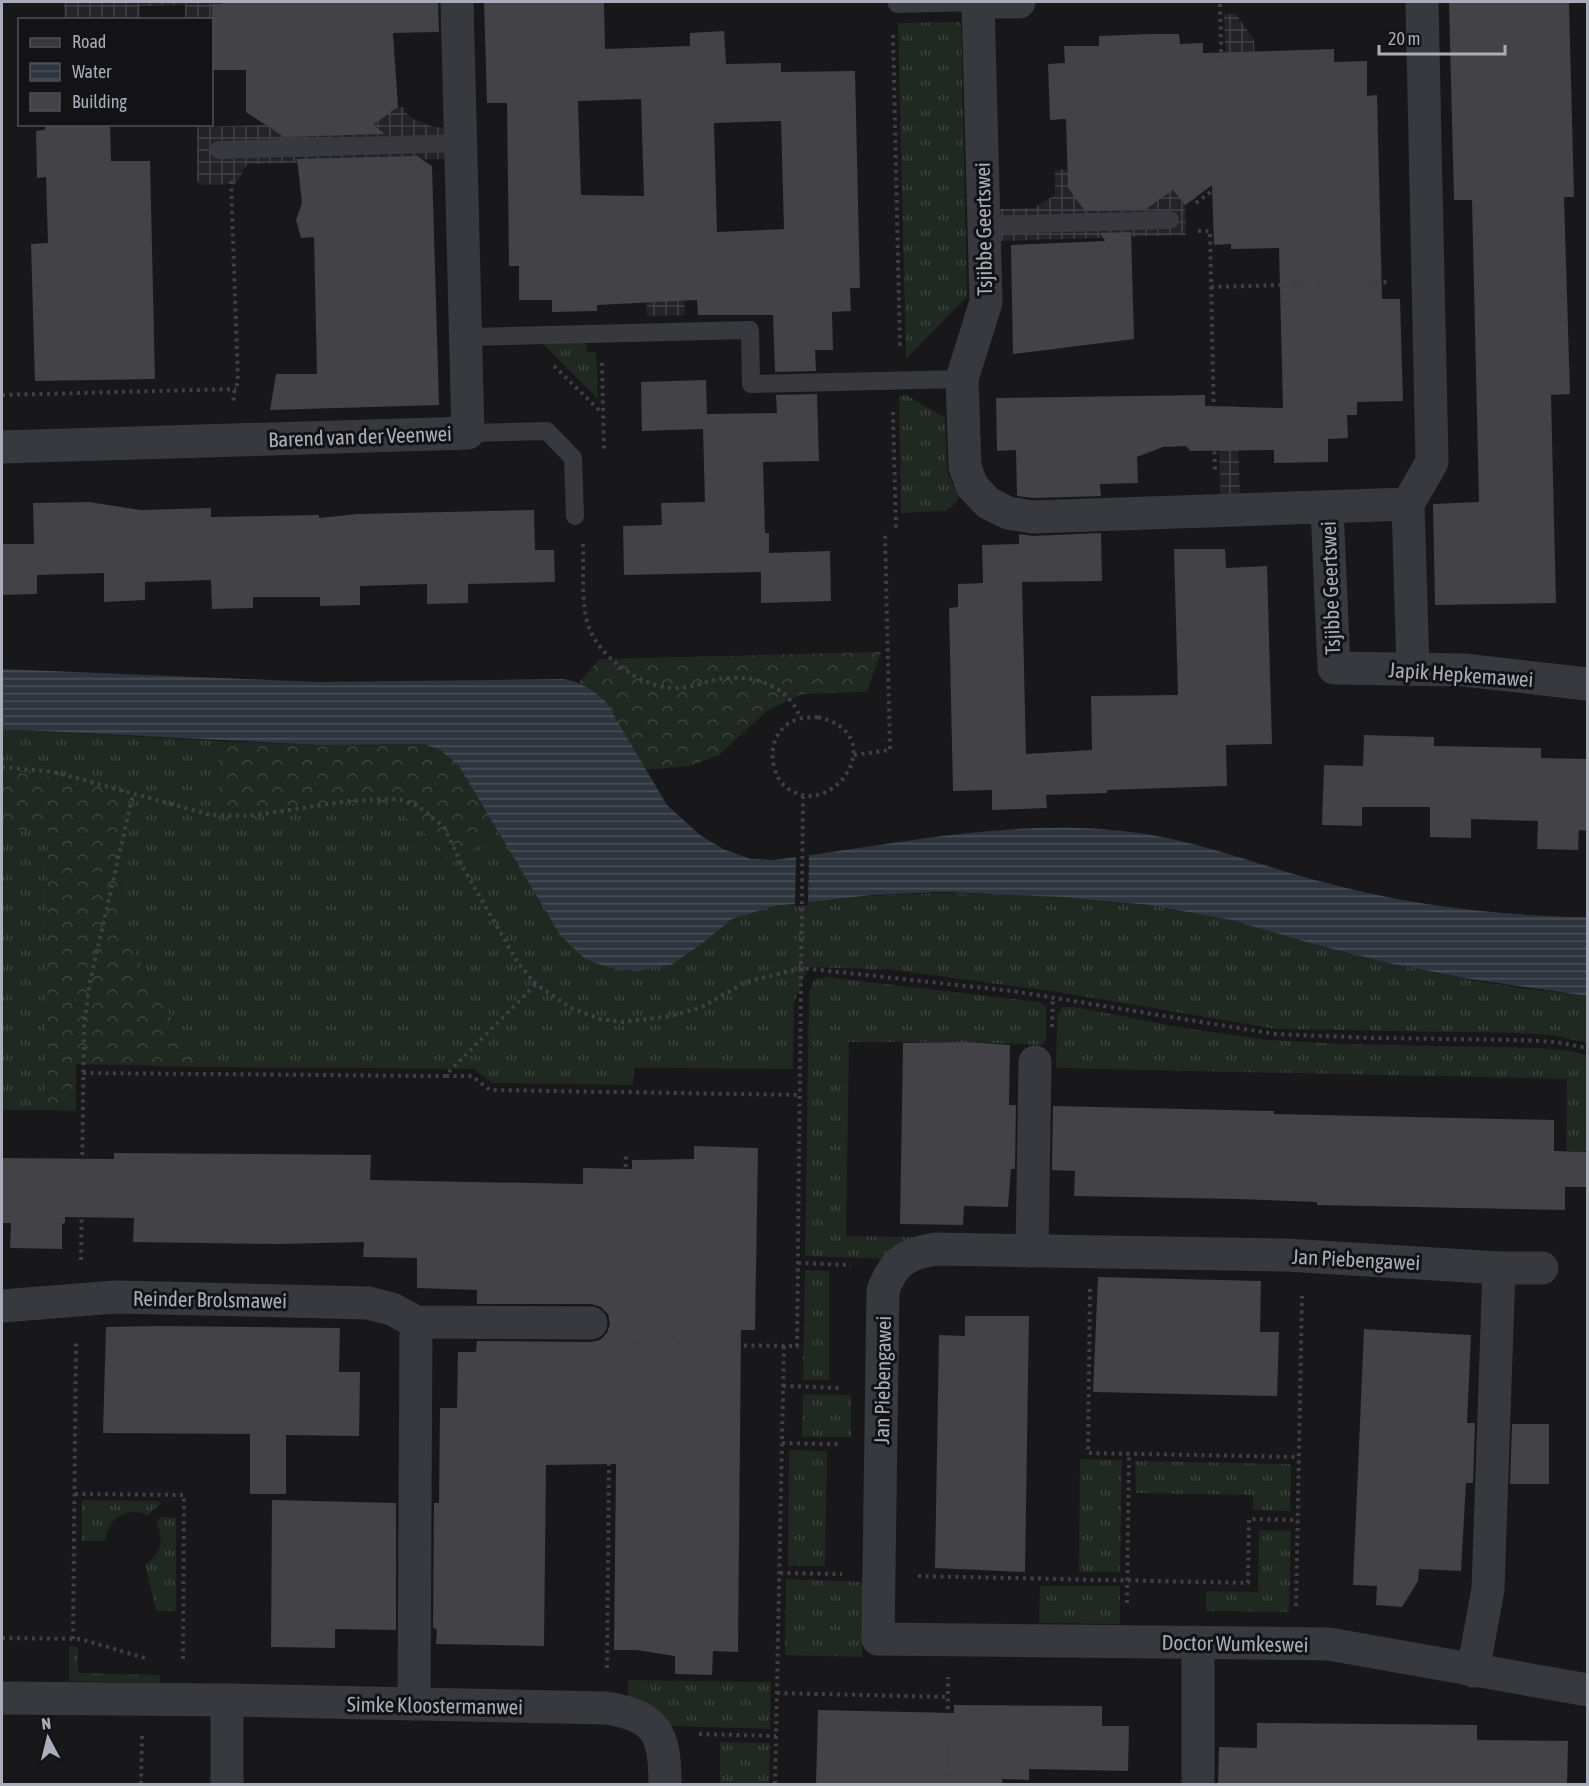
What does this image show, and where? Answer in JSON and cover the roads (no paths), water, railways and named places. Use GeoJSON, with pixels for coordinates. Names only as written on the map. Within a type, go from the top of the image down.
{"type":"FeatureCollection","features":[{"type":"Feature","properties":{"kind":"street","name":"Barend van der Veenwei"},"geometry":{"type":"LineString","coordinates":[[2,447],[468,433],[457,2]]}},
{"type":"Feature","properties":{"kind":"street"},"geometry":{"type":"LineString","coordinates":[[978,2],[1019,2]]}},
{"type":"Feature","properties":{"kind":"street","name":"Tsjibbe Geertswei"},"geometry":{"type":"LineString","coordinates":[[978,2],[986,302],[962,379],[965,467],[972,486],[988,503],[1008,513],[1032,517],[1408,504]]}},
{"type":"Feature","properties":{"kind":"street"},"geometry":{"type":"LineString","coordinates":[[1413,669],[1408,504],[1432,462],[1422,2]]}},
{"type":"Feature","properties":{"kind":"street","name":"Tsjibbe Geertswei"},"geometry":{"type":"LineString","coordinates":[[1327,508],[1334,668]]}},
{"type":"Feature","properties":{"kind":"street","name":"Japik Hepkemawei"},"geometry":{"type":"LineString","coordinates":[[1334,668],[1464,670],[1587,684]]}},
{"type":"Feature","properties":{"kind":"street"},"geometry":{"type":"LineString","coordinates":[[1032,1251],[1035,1062]]}},
{"type":"Feature","properties":{"kind":"street","name":"Jan Piebengawei"},"geometry":{"type":"LineString","coordinates":[[878,1639],[883,1291],[888,1276],[899,1263],[915,1252],[935,1248],[1303,1256],[1499,1268],[1542,1268]]}},
{"type":"Feature","properties":{"kind":"street"},"geometry":{"type":"LineString","coordinates":[[1473,1671],[1488,1589],[1499,1268]]}},
{"type":"Feature","properties":{"kind":"street","name":"Reinder Brolsmawei"},"geometry":{"type":"LineString","coordinates":[[2,1306],[116,1297],[368,1303],[392,1309],[416,1322],[600,1334]]}},
{"type":"Feature","properties":{"kind":"street"},"geometry":{"type":"LineString","coordinates":[[414,1704],[416,1322]]}},
{"type":"Feature","properties":{"kind":"street","name":"Doctor Wumkeswei"},"geometry":{"type":"LineString","coordinates":[[878,1639],[1329,1644],[1587,1690]]}},
{"type":"Feature","properties":{"kind":"street"},"geometry":{"type":"LineString","coordinates":[[1198,1642],[1198,1785]]}},
{"type":"Feature","properties":{"kind":"street","name":"Simke Kloostermanwei"},"geometry":{"type":"LineString","coordinates":[[2,1698],[606,1708],[625,1711],[650,1728],[663,1747],[664,1785]]}},
{"type":"Feature","properties":{"kind":"street"},"geometry":{"type":"LineString","coordinates":[[227,1700],[227,1785]]}},
{"type":"Feature","properties":{"kind":"lane"},"geometry":{"type":"LineString","coordinates":[[897,3],[978,2]]}},
{"type":"Feature","properties":{"kind":"lane"},"geometry":{"type":"LineString","coordinates":[[219,150],[461,143]]}},
{"type":"Feature","properties":{"kind":"lane"},"geometry":{"type":"LineString","coordinates":[[984,225],[1170,220]]}},
{"type":"Feature","properties":{"kind":"lane"},"geometry":{"type":"LineString","coordinates":[[466,337],[750,330],[752,384],[962,379]]}},
{"type":"Feature","properties":{"kind":"lane"},"geometry":{"type":"LineString","coordinates":[[468,433],[547,431],[573,458],[575,516]]}},
{"type":"Feature","properties":{"kind":"water"},"geometry":{"type":"Polygon","coordinates":[[[2,669],[319,682],[569,680],[586,687],[606,702],[667,805],[700,835],[723,849],[751,859],[774,860],[918,839],[1013,829],[1109,830],[1157,836],[1198,845],[1319,881],[1385,897],[1452,908],[1587,917],[1587,996],[1463,978],[1393,964],[1231,920],[1150,905],[1061,897],[943,892],[873,895],[774,906],[732,919],[671,965],[638,971],[607,967],[585,959],[560,935],[459,766],[441,751],[424,744],[318,745],[2,729],[2,669]]]}}]}
